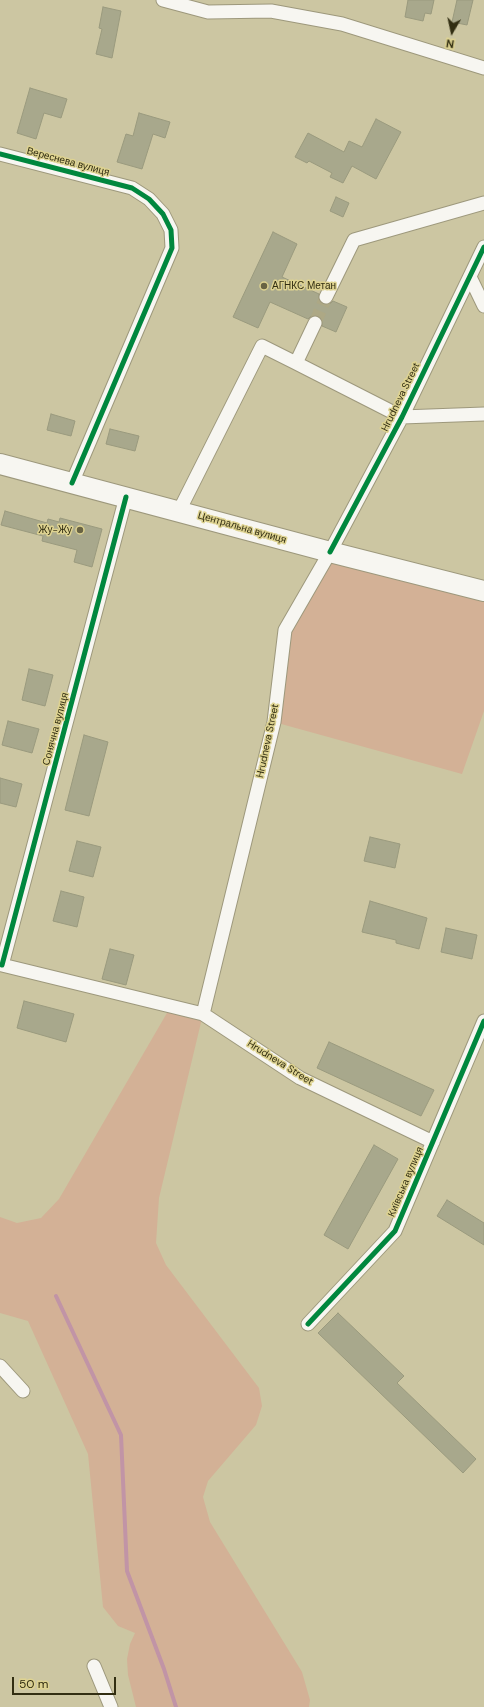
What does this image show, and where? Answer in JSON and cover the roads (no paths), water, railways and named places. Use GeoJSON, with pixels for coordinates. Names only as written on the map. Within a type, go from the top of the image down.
{"type":"FeatureCollection","features":[{"type":"Feature","properties":{"kind":"highway","name":"Центральна вулиця"},"geometry":{"type":"LineString","coordinates":[[0,464],[179,510],[330,552],[484,591]]}},
{"type":"Feature","properties":{"kind":"street"},"geometry":{"type":"LineString","coordinates":[[163,0],[208,12],[271,11],[342,24],[484,68]]}},
{"type":"Feature","properties":{"kind":"street","name":"Вереснева вулиця"},"geometry":{"type":"LineString","coordinates":[[0,154],[132,188],[149,199],[163,214],[171,230],[172,248],[72,483]]}},
{"type":"Feature","properties":{"kind":"street"},"geometry":{"type":"LineString","coordinates":[[326,298],[354,240],[484,203]]}},
{"type":"Feature","properties":{"kind":"street","name":"Hrudneva Street"},"geometry":{"type":"LineString","coordinates":[[433,1142],[300,1078],[203,1014],[274,722],[285,630],[330,552],[402,417],[484,247]]}},
{"type":"Feature","properties":{"kind":"street"},"geometry":{"type":"LineString","coordinates":[[470,277],[484,306]]}},
{"type":"Feature","properties":{"kind":"street"},"geometry":{"type":"LineString","coordinates":[[296,363],[315,322]]}},
{"type":"Feature","properties":{"kind":"street"},"geometry":{"type":"LineString","coordinates":[[179,510],[262,346],[402,417],[484,414]]}},
{"type":"Feature","properties":{"kind":"street","name":"Сонячна вулиця"},"geometry":{"type":"LineString","coordinates":[[126,497],[2,965],[203,1014]]}},
{"type":"Feature","properties":{"kind":"street","name":"Київська вулиця"},"geometry":{"type":"LineString","coordinates":[[308,1324],[395,1231],[484,1021]]}},
{"type":"Feature","properties":{"kind":"street"},"geometry":{"type":"LineString","coordinates":[[0,1366],[23,1391]]}},
{"type":"Feature","properties":{"kind":"street"},"geometry":{"type":"LineString","coordinates":[[94,1666],[111,1707]]}},
{"type":"Feature","properties":{"kind":"waterway"},"geometry":{"type":"LineString","coordinates":[[56,1296],[121,1435],[127,1571],[164,1669],[176,1707]]}},
{"type":"Feature","properties":{"kind":"tunnel"},"geometry":{"type":"LineString","coordinates":[[315,323],[326,297]]}},
{"type":"Feature","properties":{"kind":"place","name":"АГНКС Метан"},"geometry":{"type":"Point","coordinates":[264,286]}},
{"type":"Feature","properties":{"kind":"place","name":"Жу-Жу"},"geometry":{"type":"Point","coordinates":[80,530]}}]}
